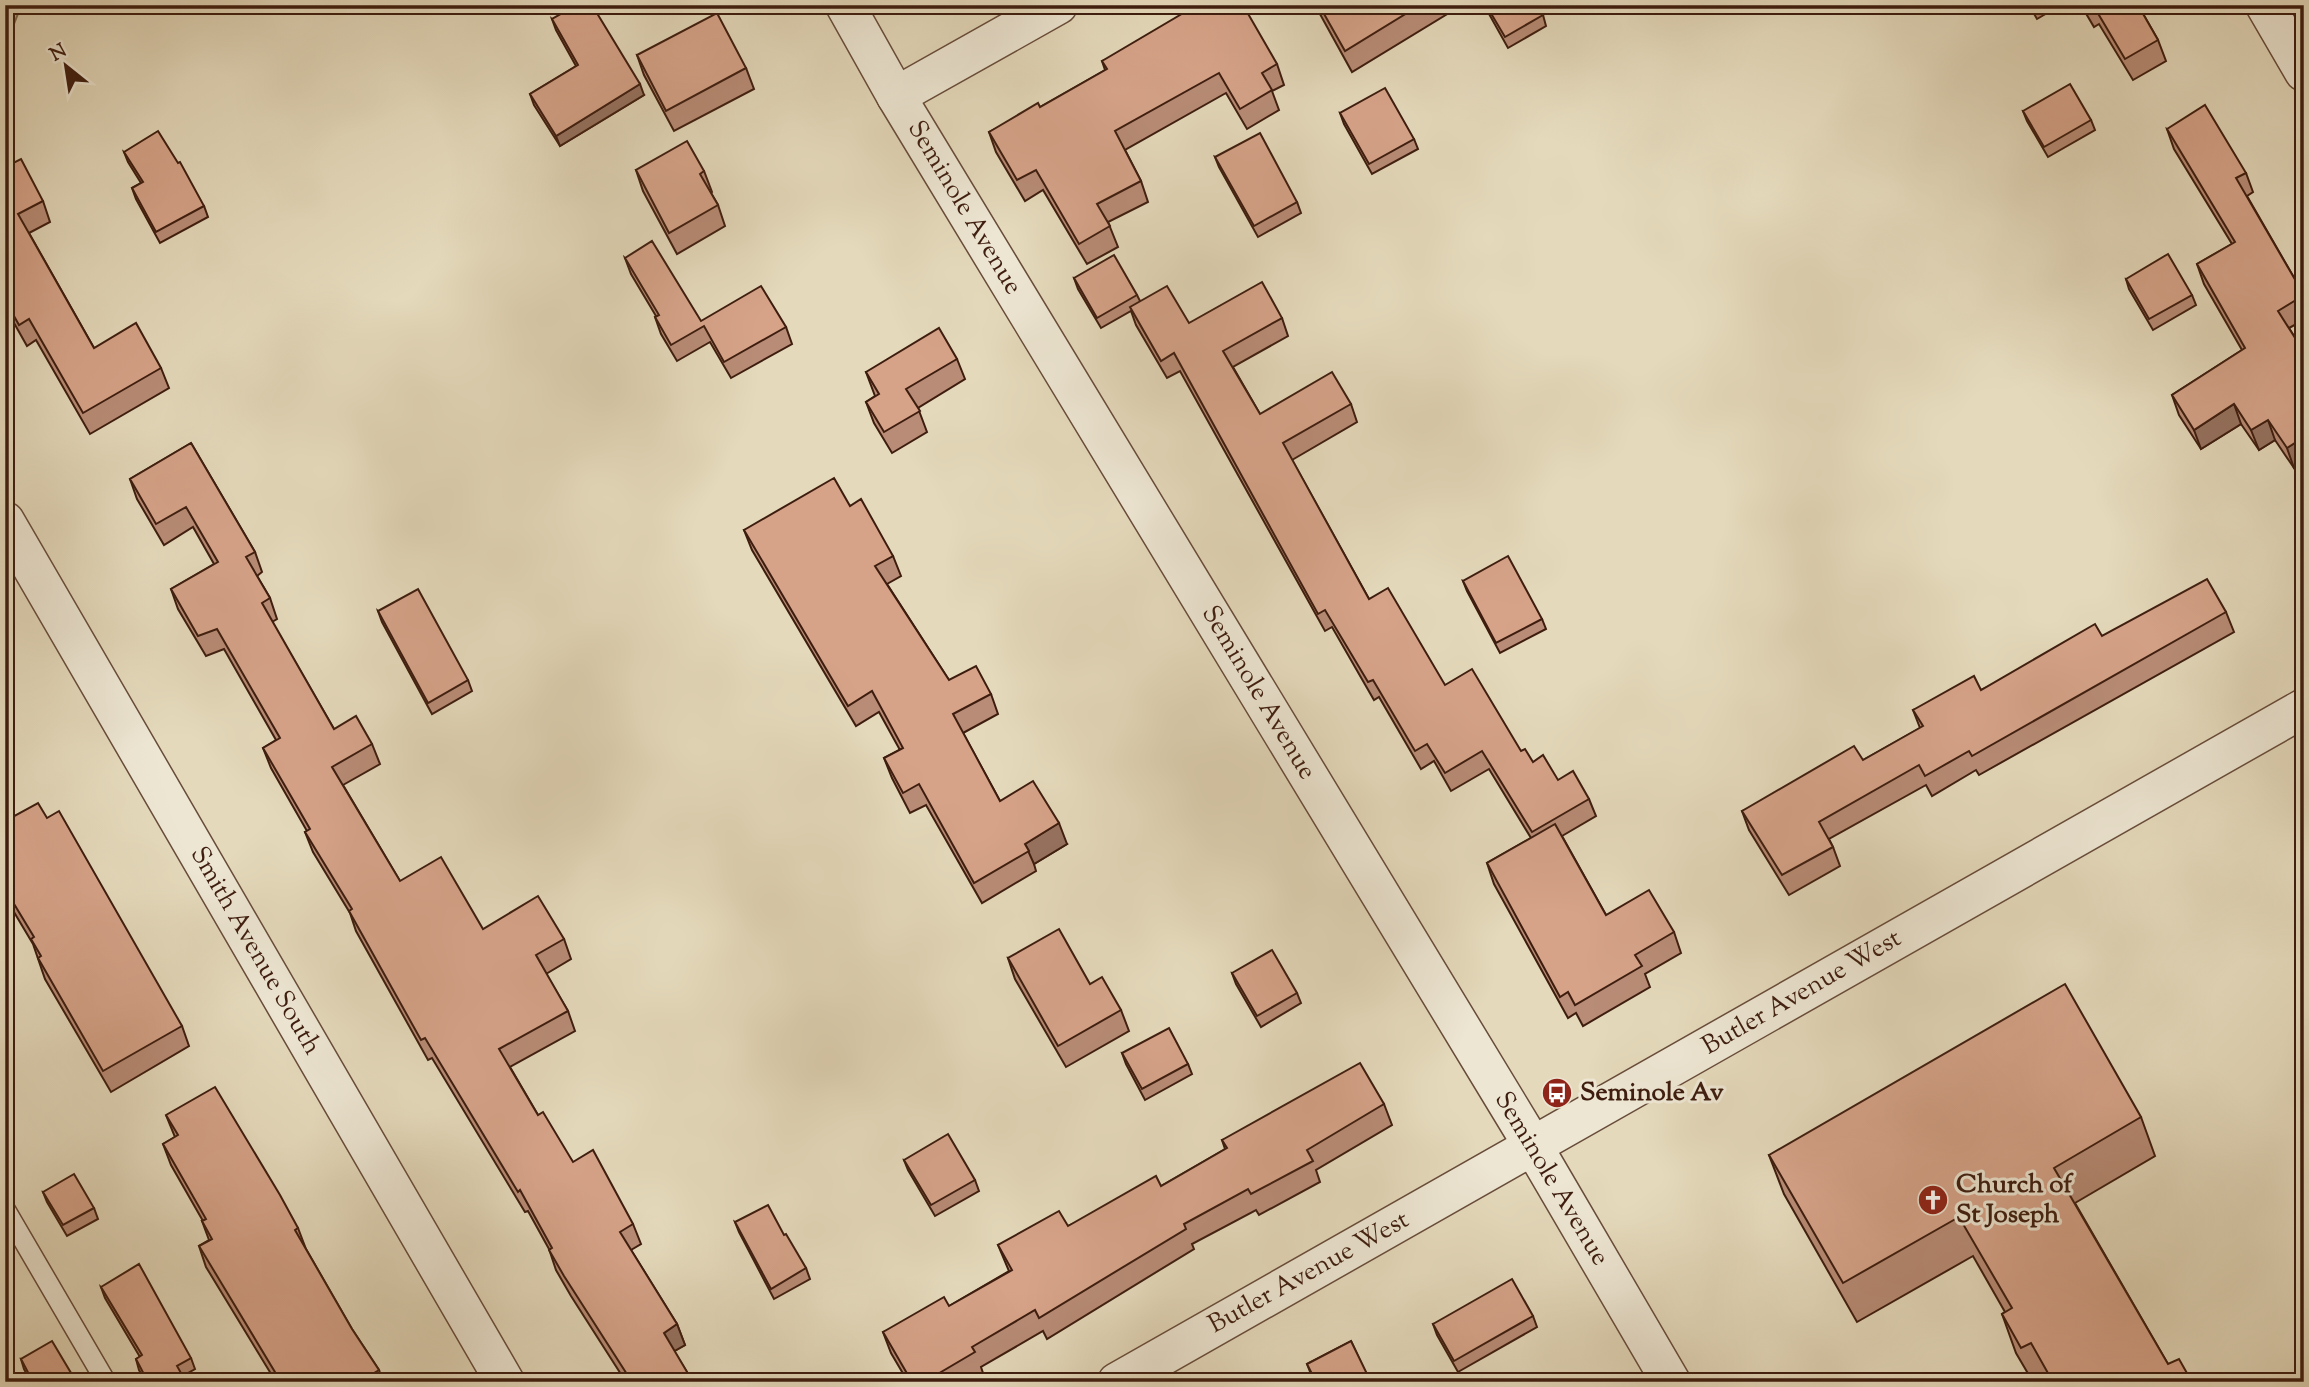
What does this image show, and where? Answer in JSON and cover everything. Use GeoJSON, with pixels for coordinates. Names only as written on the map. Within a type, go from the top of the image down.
{"type":"FeatureCollection","features":[{"type":"Feature","properties":{"kind":"street","name":"Seminole Avenue"},"geometry":{"type":"LineString","coordinates":[[845,5],[897,96],[1533,1146],[1671,1382]]}},
{"type":"Feature","properties":{"kind":"street"},"geometry":{"type":"LineString","coordinates":[[897,96],[1058,5]]}},
{"type":"Feature","properties":{"kind":"street"},"geometry":{"type":"LineString","coordinates":[[2265,5],[2304,72]]}},
{"type":"Feature","properties":{"kind":"street","name":"Smith Avenue South"},"geometry":{"type":"LineString","coordinates":[[5,521],[505,1382]]}},
{"type":"Feature","properties":{"kind":"street","name":"Butler Avenue West"},"geometry":{"type":"LineString","coordinates":[[1117,1382],[2304,708]]}},
{"type":"Feature","properties":{"kind":"lane"},"geometry":{"type":"LineString","coordinates":[[5,1209],[106,1382]]}},
{"type":"Feature","properties":{"kind":"green space"},"geometry":{"type":"Polygon","coordinates":[[[5,5],[21,6],[5,47],[5,5]]]}},
{"type":"Feature","properties":{"kind":"building"},"geometry":{"type":"Polygon","coordinates":[[[577,5],[592,5],[640,84],[556,136],[530,94],[578,65],[552,19],[577,5]]]}},
{"type":"Feature","properties":{"kind":"building"},"geometry":{"type":"Polygon","coordinates":[[[1197,5],[1223,5],[1226,10],[1234,5],[1243,5],[1277,64],[1262,73],[1272,90],[1240,109],[1219,73],[1115,131],[1141,181],[1097,204],[1110,226],[1079,244],[1036,170],[1017,180],[989,132],[1038,103],[1040,107],[1107,69],[1102,61],[1197,5]]]}},
{"type":"Feature","properties":{"kind":"building"},"geometry":{"type":"Polygon","coordinates":[[[1319,5],[1420,5],[1345,51],[1319,5]]]}},
{"type":"Feature","properties":{"kind":"building"},"geometry":{"type":"Polygon","coordinates":[[[1486,5],[1537,5],[1543,15],[1505,37],[1486,5]]]}},
{"type":"Feature","properties":{"kind":"building"},"geometry":{"type":"Polygon","coordinates":[[[2093,5],[2138,5],[2158,40],[2125,59],[2093,5]]]}},
{"type":"Feature","properties":{"kind":"building"},"geometry":{"type":"Polygon","coordinates":[[[717,13],[746,68],[666,111],[637,55],[717,13]]]}},
{"type":"Feature","properties":{"kind":"building"},"geometry":{"type":"Polygon","coordinates":[[[2070,84],[2091,120],[2044,147],[2023,111],[2070,84]]]}},
{"type":"Feature","properties":{"kind":"building"},"geometry":{"type":"Polygon","coordinates":[[[1385,88],[1414,139],[1369,164],[1340,113],[1385,88]]]}},
{"type":"Feature","properties":{"kind":"building"},"geometry":{"type":"Polygon","coordinates":[[[2205,105],[2246,173],[2236,178],[2304,295],[2278,311],[2304,352],[2304,437],[2287,448],[2268,420],[2251,430],[2234,404],[2194,430],[2172,395],[2245,348],[2197,264],[2235,242],[2167,129],[2205,105]]]}},
{"type":"Feature","properties":{"kind":"building"},"geometry":{"type":"Polygon","coordinates":[[[158,131],[178,163],[180,162],[204,206],[156,232],[132,188],[143,182],[124,152],[158,131]]]}},
{"type":"Feature","properties":{"kind":"building"},"geometry":{"type":"Polygon","coordinates":[[[1260,133],[1297,202],[1254,226],[1215,157],[1260,133]]]}},
{"type":"Feature","properties":{"kind":"building"},"geometry":{"type":"Polygon","coordinates":[[[687,141],[704,171],[700,174],[718,205],[669,233],[636,170],[687,141]]]}},
{"type":"Feature","properties":{"kind":"building"},"geometry":{"type":"Polygon","coordinates":[[[21,159],[43,201],[18,214],[94,348],[136,323],[161,368],[83,413],[29,319],[19,325],[5,300],[5,167],[21,159]]]}},
{"type":"Feature","properties":{"kind":"building"},"geometry":{"type":"Polygon","coordinates":[[[652,241],[701,321],[761,286],[786,327],[724,362],[704,326],[671,345],[655,317],[659,315],[625,258],[652,241]]]}},
{"type":"Feature","properties":{"kind":"building"},"geometry":{"type":"Polygon","coordinates":[[[2168,254],[2192,295],[2149,319],[2126,279],[2168,254]]]}},
{"type":"Feature","properties":{"kind":"building"},"geometry":{"type":"Polygon","coordinates":[[[1114,255],[1137,295],[1097,318],[1074,278],[1114,255]]]}},
{"type":"Feature","properties":{"kind":"building"},"geometry":{"type":"Polygon","coordinates":[[[1262,282],[1282,318],[1223,351],[1260,414],[1332,372],[1351,404],[1283,443],[1369,599],[1388,588],[1445,685],[1472,669],[1521,751],[1525,749],[1533,762],[1543,755],[1558,780],[1573,771],[1589,799],[1532,832],[1482,751],[1445,773],[1427,744],[1415,751],[1373,680],[1368,682],[1325,610],[1318,614],[1174,353],[1161,361],[1130,307],[1167,286],[1189,323],[1262,282]]]}},
{"type":"Feature","properties":{"kind":"building"},"geometry":{"type":"Polygon","coordinates":[[[939,328],[957,359],[906,389],[920,411],[884,432],[866,402],[879,394],[866,372],[939,328]]]}},
{"type":"Feature","properties":{"kind":"building"},"geometry":{"type":"Polygon","coordinates":[[[191,443],[255,552],[246,557],[270,598],[262,603],[334,729],[356,716],[372,744],[332,767],[400,881],[441,857],[483,929],[538,896],[564,939],[536,955],[568,1011],[499,1049],[538,1115],[543,1112],[573,1162],[593,1150],[633,1224],[620,1232],[677,1324],[664,1333],[693,1382],[632,1382],[564,1276],[520,1190],[518,1192],[425,1038],[421,1040],[349,911],[352,909],[305,832],[310,829],[263,748],[280,738],[217,629],[198,636],[171,589],[218,562],[186,507],[156,524],[130,479],[191,443]]]}},
{"type":"Feature","properties":{"kind":"building"},"geometry":{"type":"Polygon","coordinates":[[[834,478],[850,506],[861,499],[893,556],[875,566],[949,680],[976,666],[991,694],[953,714],[1000,801],[1033,781],[1059,823],[1025,844],[1029,851],[974,883],[919,784],[903,793],[884,758],[903,748],[872,691],[848,706],[744,530],[834,478]]]}},
{"type":"Feature","properties":{"kind":"building"},"geometry":{"type":"Polygon","coordinates":[[[1508,556],[1542,619],[1496,643],[1463,581],[1508,556]]]}},
{"type":"Feature","properties":{"kind":"building"},"geometry":{"type":"Polygon","coordinates":[[[2207,579],[2226,612],[1972,756],[1969,751],[1925,776],[1919,765],[1819,822],[1833,847],[1782,875],[1742,811],[1854,746],[1863,760],[1923,726],[1913,710],[1974,676],[1981,690],[2095,624],[2102,636],[2207,579]]]}},
{"type":"Feature","properties":{"kind":"building"},"geometry":{"type":"Polygon","coordinates":[[[418,589],[468,680],[428,703],[378,611],[418,589]]]}},
{"type":"Feature","properties":{"kind":"building"},"geometry":{"type":"Polygon","coordinates":[[[38,803],[47,818],[59,811],[182,1026],[103,1071],[38,958],[41,956],[31,939],[34,937],[5,889],[5,821],[38,803]]]}},
{"type":"Feature","properties":{"kind":"building"},"geometry":{"type":"Polygon","coordinates":[[[1555,824],[1606,915],[1649,890],[1674,932],[1635,955],[1642,966],[1575,1005],[1568,992],[1560,997],[1487,863],[1555,824]]]}},
{"type":"Feature","properties":{"kind":"building"},"geometry":{"type":"Polygon","coordinates":[[[1059,929],[1090,984],[1102,977],[1121,1010],[1058,1046],[1008,958],[1059,929]]]}},
{"type":"Feature","properties":{"kind":"building"},"geometry":{"type":"Polygon","coordinates":[[[1272,950],[1297,993],[1257,1016],[1232,973],[1272,950]]]}},
{"type":"Feature","properties":{"kind":"building","name":"Church of St Joseph"},"geometry":{"type":"Polygon","coordinates":[[[2065,984],[2141,1117],[2054,1168],[2168,1364],[2179,1359],[2192,1382],[2053,1382],[2031,1343],[2021,1348],[2002,1314],[2012,1308],[1959,1217],[1843,1283],[1769,1155],[2065,984]]]}},
{"type":"Feature","properties":{"kind":"building"},"geometry":{"type":"Polygon","coordinates":[[[1169,1028],[1188,1064],[1142,1089],[1122,1053],[1169,1028]]]}},
{"type":"Feature","properties":{"kind":"building"},"geometry":{"type":"Polygon","coordinates":[[[1360,1063],[1384,1104],[1307,1150],[1313,1161],[1251,1194],[1248,1189],[1184,1224],[1186,1229],[1039,1318],[1035,1310],[972,1347],[975,1352],[924,1382],[912,1382],[883,1332],[944,1297],[949,1306],[1012,1270],[998,1245],[1059,1211],[1068,1226],[1156,1176],[1161,1186],[1227,1148],[1222,1140],[1360,1063]]]}},
{"type":"Feature","properties":{"kind":"building"},"geometry":{"type":"Polygon","coordinates":[[[215,1087],[280,1195],[298,1228],[295,1230],[352,1329],[379,1370],[359,1382],[281,1382],[199,1246],[212,1239],[202,1221],[206,1219],[163,1144],[178,1135],[166,1115],[215,1087]]]}},
{"type":"Feature","properties":{"kind":"building"},"geometry":{"type":"Polygon","coordinates":[[[948,1134],[975,1180],[931,1205],[904,1160],[948,1134]]]}},
{"type":"Feature","properties":{"kind":"building"},"geometry":{"type":"Polygon","coordinates":[[[74,1174],[94,1208],[63,1225],[43,1192],[74,1174]]]}},
{"type":"Feature","properties":{"kind":"building"},"geometry":{"type":"Polygon","coordinates":[[[768,1205],[806,1268],[771,1289],[735,1222],[768,1205]]]}},
{"type":"Feature","properties":{"kind":"building"},"geometry":{"type":"Polygon","coordinates":[[[139,1264],[191,1358],[177,1366],[186,1382],[148,1382],[136,1359],[142,1355],[101,1287],[139,1264]]]}},
{"type":"Feature","properties":{"kind":"building"},"geometry":{"type":"Polygon","coordinates":[[[1512,1279],[1533,1316],[1454,1361],[1433,1324],[1512,1279]]]}},
{"type":"Feature","properties":{"kind":"building"},"geometry":{"type":"Polygon","coordinates":[[[52,1341],[74,1378],[67,1382],[33,1382],[21,1359],[52,1341]]]}},
{"type":"Feature","properties":{"kind":"building"},"geometry":{"type":"Polygon","coordinates":[[[1351,1341],[1369,1378],[1362,1382],[1316,1382],[1307,1364],[1351,1341]]]}},
{"type":"Feature","properties":{"kind":"place","name":"Seminole Av"},"geometry":{"type":"Point","coordinates":[1557,1093]}},
{"type":"Feature","properties":{"kind":"place","name":"Church of St Joseph"},"geometry":{"type":"Point","coordinates":[1933,1200]}}]}
